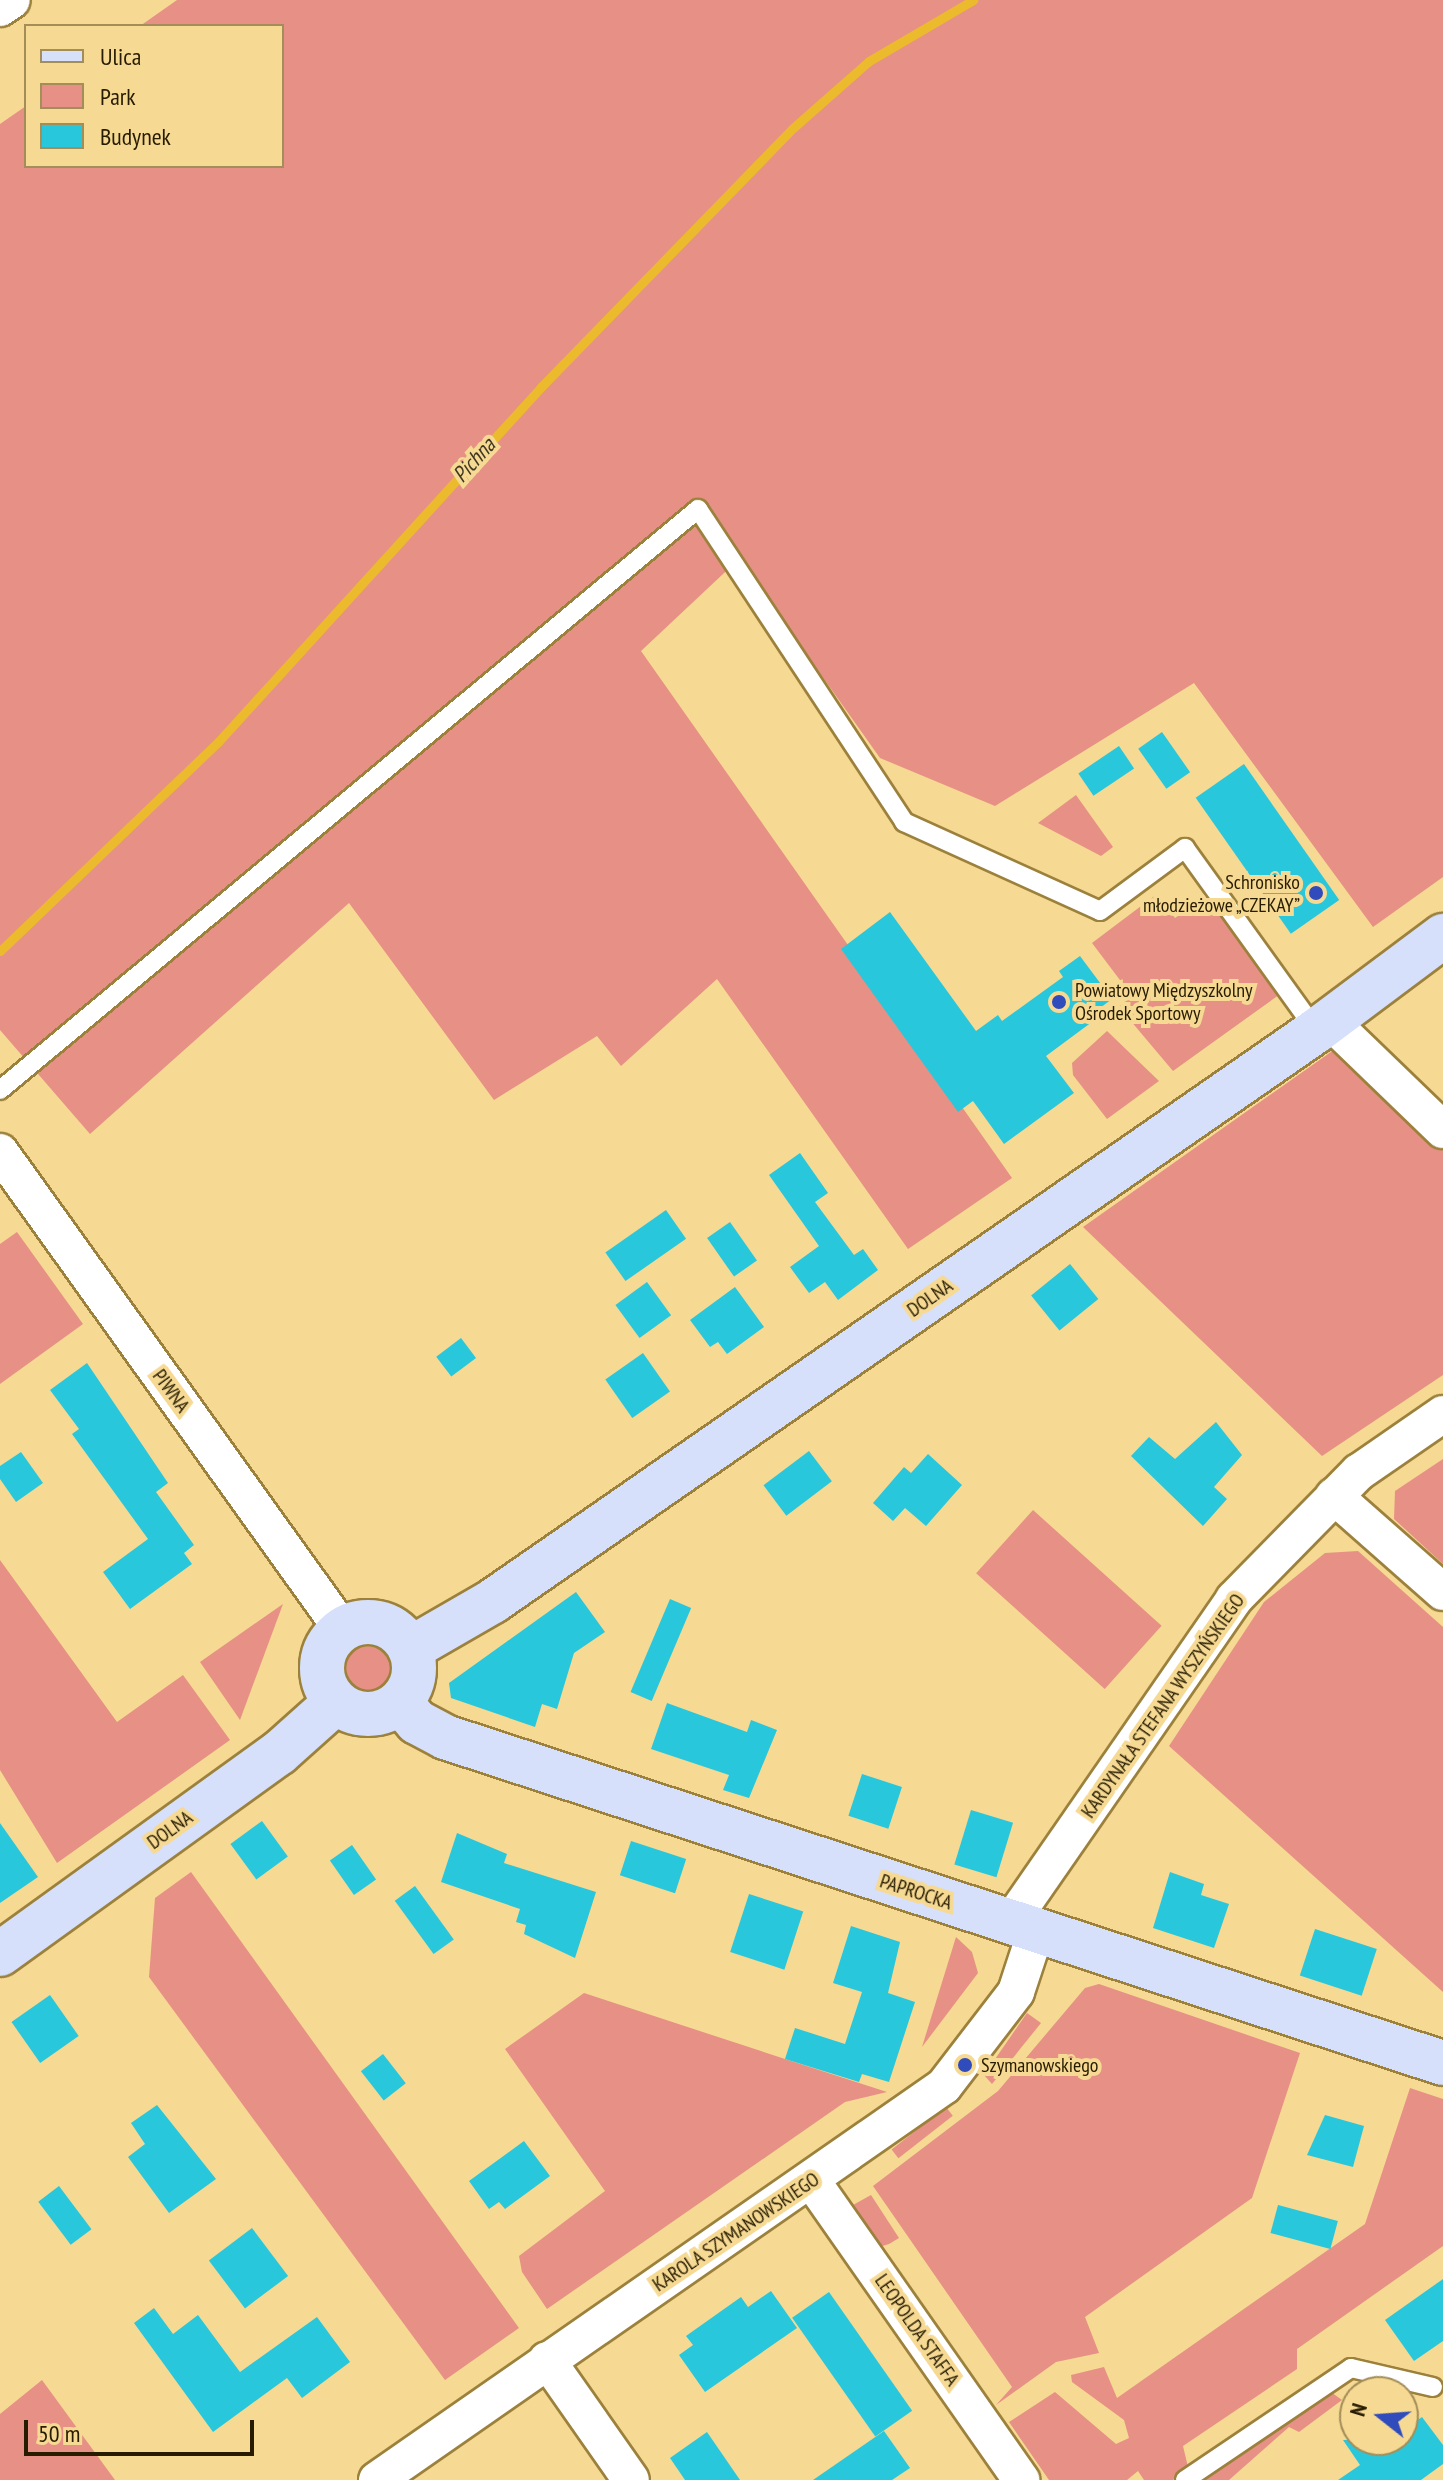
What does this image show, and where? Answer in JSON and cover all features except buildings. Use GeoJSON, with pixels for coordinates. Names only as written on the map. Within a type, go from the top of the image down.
{"type":"FeatureCollection","features":[{"type":"Feature","properties":{"kind":"street"},"geometry":{"type":"LineString","coordinates":[[0,8],[12,0]]}},
{"type":"Feature","properties":{"kind":"street","name":"DOLNA"},"geometry":{"type":"LineString","coordinates":[[410,1649],[493,1601],[1323,1026],[1443,936]]}},
{"type":"Feature","properties":{"kind":"street"},"geometry":{"type":"LineString","coordinates":[[1323,1026],[1443,1130]]}},
{"type":"Feature","properties":{"kind":"street","name":"PIWNA"},"geometry":{"type":"LineString","coordinates":[[0,1152],[342,1629]]}},
{"type":"Feature","properties":{"kind":"street","name":"KARDYNAŁA STEFANA WYSZYŃSKIEGO"},"geometry":{"type":"LineString","coordinates":[[1023,1927],[1234,1599],[1334,1496],[1443,1414]]}},
{"type":"Feature","properties":{"kind":"street"},"geometry":{"type":"LineString","coordinates":[[1334,1496],[1443,1592]]}},
{"type":"Feature","properties":{"kind":"street"},"geometry":{"type":"LineString","coordinates":[[373,1622],[401,1636],[410,1649],[413,1677],[400,1702],[368,1714],[336,1702],[321,1664],[342,1629],[373,1622]]}},
{"type":"Feature","properties":{"kind":"street","name":"DOLNA"},"geometry":{"type":"LineString","coordinates":[[0,1954],[279,1753],[336,1702]]}},
{"type":"Feature","properties":{"kind":"street","name":"PAPROCKA"},"geometry":{"type":"LineString","coordinates":[[400,1702],[417,1722],[445,1737],[1443,2063]]}},
{"type":"Feature","properties":{"kind":"street","name":"KAROLA SZYMANOWSKIEGO"},"geometry":{"type":"LineString","coordinates":[[377,2480],[547,2360],[812,2181],[965,2065],[1016,1992],[1023,1927]]}},
{"type":"Feature","properties":{"kind":"street","name":"LEOPOLDA STAFFA"},"geometry":{"type":"LineString","coordinates":[[812,2181],[1011,2476]]}},
{"type":"Feature","properties":{"kind":"street"},"geometry":{"type":"LineString","coordinates":[[547,2360],[631,2480]]}},
{"type":"Feature","properties":{"kind":"lane"},"geometry":{"type":"LineString","coordinates":[[0,1090],[698,509],[904,822],[1100,911],[1185,848],[1323,1026]]}},
{"type":"Feature","properties":{"kind":"lane"},"geometry":{"type":"LineString","coordinates":[[1185,2480],[1351,2368],[1433,2387]]}},
{"type":"Feature","properties":{"kind":"green space"},"geometry":{"type":"Polygon","coordinates":[[[177,0],[1443,0],[1443,877],[1373,927],[1194,683],[995,806],[880,758],[739,559],[641,651],[1012,1178],[908,1249],[717,979],[621,1066],[597,1036],[494,1100],[349,903],[90,1134],[0,1030],[0,124],[24,107],[24,168],[284,168],[284,24],[143,24],[177,0]]]}},
{"type":"Feature","properties":{"kind":"green space"},"geometry":{"type":"Polygon","coordinates":[[[1076,795],[1113,847],[1101,856],[1038,823],[1076,795]]]}},
{"type":"Feature","properties":{"kind":"green space"},"geometry":{"type":"Polygon","coordinates":[[[1157,894],[1175,918],[1198,902],[1216,904],[1283,992],[1173,1071],[1119,1007],[1132,996],[1092,943],[1157,894]]]}},
{"type":"Feature","properties":{"kind":"green space"},"geometry":{"type":"Polygon","coordinates":[[[1107,1031],[1159,1081],[1107,1119],[1073,1075],[1072,1063],[1107,1031]]]}},
{"type":"Feature","properties":{"kind":"green space"},"geometry":{"type":"Polygon","coordinates":[[[1338,1047],[1443,1147],[1443,1375],[1322,1456],[1083,1227],[1338,1047]]]}},
{"type":"Feature","properties":{"kind":"green space"},"geometry":{"type":"Polygon","coordinates":[[[17,1232],[83,1324],[0,1384],[0,1244],[17,1232]]]}},
{"type":"Feature","properties":{"kind":"green space"},"geometry":{"type":"Polygon","coordinates":[[[1443,1459],[1443,1564],[1394,1519],[1395,1491],[1443,1459]]]}},
{"type":"Feature","properties":{"kind":"green space"},"geometry":{"type":"Polygon","coordinates":[[[1033,1510],[1162,1626],[1105,1689],[976,1573],[1033,1510]]]}},
{"type":"Feature","properties":{"kind":"green space"},"geometry":{"type":"Polygon","coordinates":[[[1358,1551],[1443,1627],[1443,1992],[1169,1746],[1264,1602],[1325,1553],[1358,1551]]]}},
{"type":"Feature","properties":{"kind":"green space"},"geometry":{"type":"Polygon","coordinates":[[[0,1560],[117,1722],[183,1675],[230,1740],[57,1863],[0,1770],[0,1560]]]}},
{"type":"Feature","properties":{"kind":"green space"},"geometry":{"type":"Polygon","coordinates":[[[283,1604],[240,1720],[200,1662],[283,1604]]]}},
{"type":"Feature","properties":{"kind":"green space"},"geometry":{"type":"Polygon","coordinates":[[[368,1646],[384,1652],[390,1668],[384,1684],[368,1690],[352,1684],[346,1668],[352,1652],[368,1646]]]}},
{"type":"Feature","properties":{"kind":"green space"},"geometry":{"type":"Polygon","coordinates":[[[191,1872],[519,2328],[445,2380],[149,1977],[155,1898],[191,1872]]]}},
{"type":"Feature","properties":{"kind":"green space"},"geometry":{"type":"Polygon","coordinates":[[[956,1937],[972,1952],[978,1973],[922,2047],[956,1937]]]}},
{"type":"Feature","properties":{"kind":"green space"},"geometry":{"type":"Polygon","coordinates":[[[1099,1984],[1300,2053],[1252,2198],[1085,2317],[1099,2353],[1056,2362],[996,2405],[1012,2387],[873,2186],[998,2091],[1085,1988],[1099,1984]]]}},
{"type":"Feature","properties":{"kind":"green space"},"geometry":{"type":"Polygon","coordinates":[[[584,1993],[887,2092],[845,2102],[547,2309],[522,2272],[519,2256],[605,2191],[505,2049],[584,1993]]]}},
{"type":"Feature","properties":{"kind":"green space"},"geometry":{"type":"Polygon","coordinates":[[[1027,2013],[1041,2023],[992,2084],[984,2075],[1027,2013]]]}},
{"type":"Feature","properties":{"kind":"green space"},"geometry":{"type":"Polygon","coordinates":[[[1410,2088],[1443,2099],[1443,2246],[1297,2349],[1297,2369],[1183,2446],[1188,2467],[1173,2480],[1144,2480],[1138,2471],[1127,2480],[1049,2480],[1009,2422],[1055,2392],[1116,2444],[1129,2438],[1124,2420],[1072,2382],[1071,2375],[1104,2367],[1117,2398],[1365,2224],[1410,2088]]]}},
{"type":"Feature","properties":{"kind":"green space"},"geometry":{"type":"Polygon","coordinates":[[[946,2107],[953,2116],[898,2158],[892,2149],[946,2107]]]}},
{"type":"Feature","properties":{"kind":"green space"},"geometry":{"type":"Polygon","coordinates":[[[871,2195],[899,2238],[879,2247],[857,2217],[853,2205],[871,2195]]]}},
{"type":"Feature","properties":{"kind":"green space"},"geometry":{"type":"Polygon","coordinates":[[[42,2380],[115,2480],[0,2480],[0,2414],[42,2380]]]}},
{"type":"Feature","properties":{"kind":"green space"},"geometry":{"type":"Polygon","coordinates":[[[1331,2392],[1339,2398],[1339,2402],[1299,2432],[1289,2427],[1229,2480],[1205,2480],[1331,2392]]]}},
{"type":"Feature","properties":{"kind":"waterway","name":"Pichna"},"geometry":{"type":"LineString","coordinates":[[0,951],[218,742],[541,387],[793,128],[869,61],[973,0]]}},
{"type":"Feature","properties":{"kind":"place","name":"Schronisko młodzieżowe „CZEKAY”"},"geometry":{"type":"Point","coordinates":[1316,893]}},
{"type":"Feature","properties":{"kind":"place","name":"Powiatowy Międzyszkolny Ośrodek Sportowy"},"geometry":{"type":"Point","coordinates":[1059,1002]}},
{"type":"Feature","properties":{"kind":"place","name":"Szymanowskiego"},"geometry":{"type":"Point","coordinates":[965,2065]}}]}
